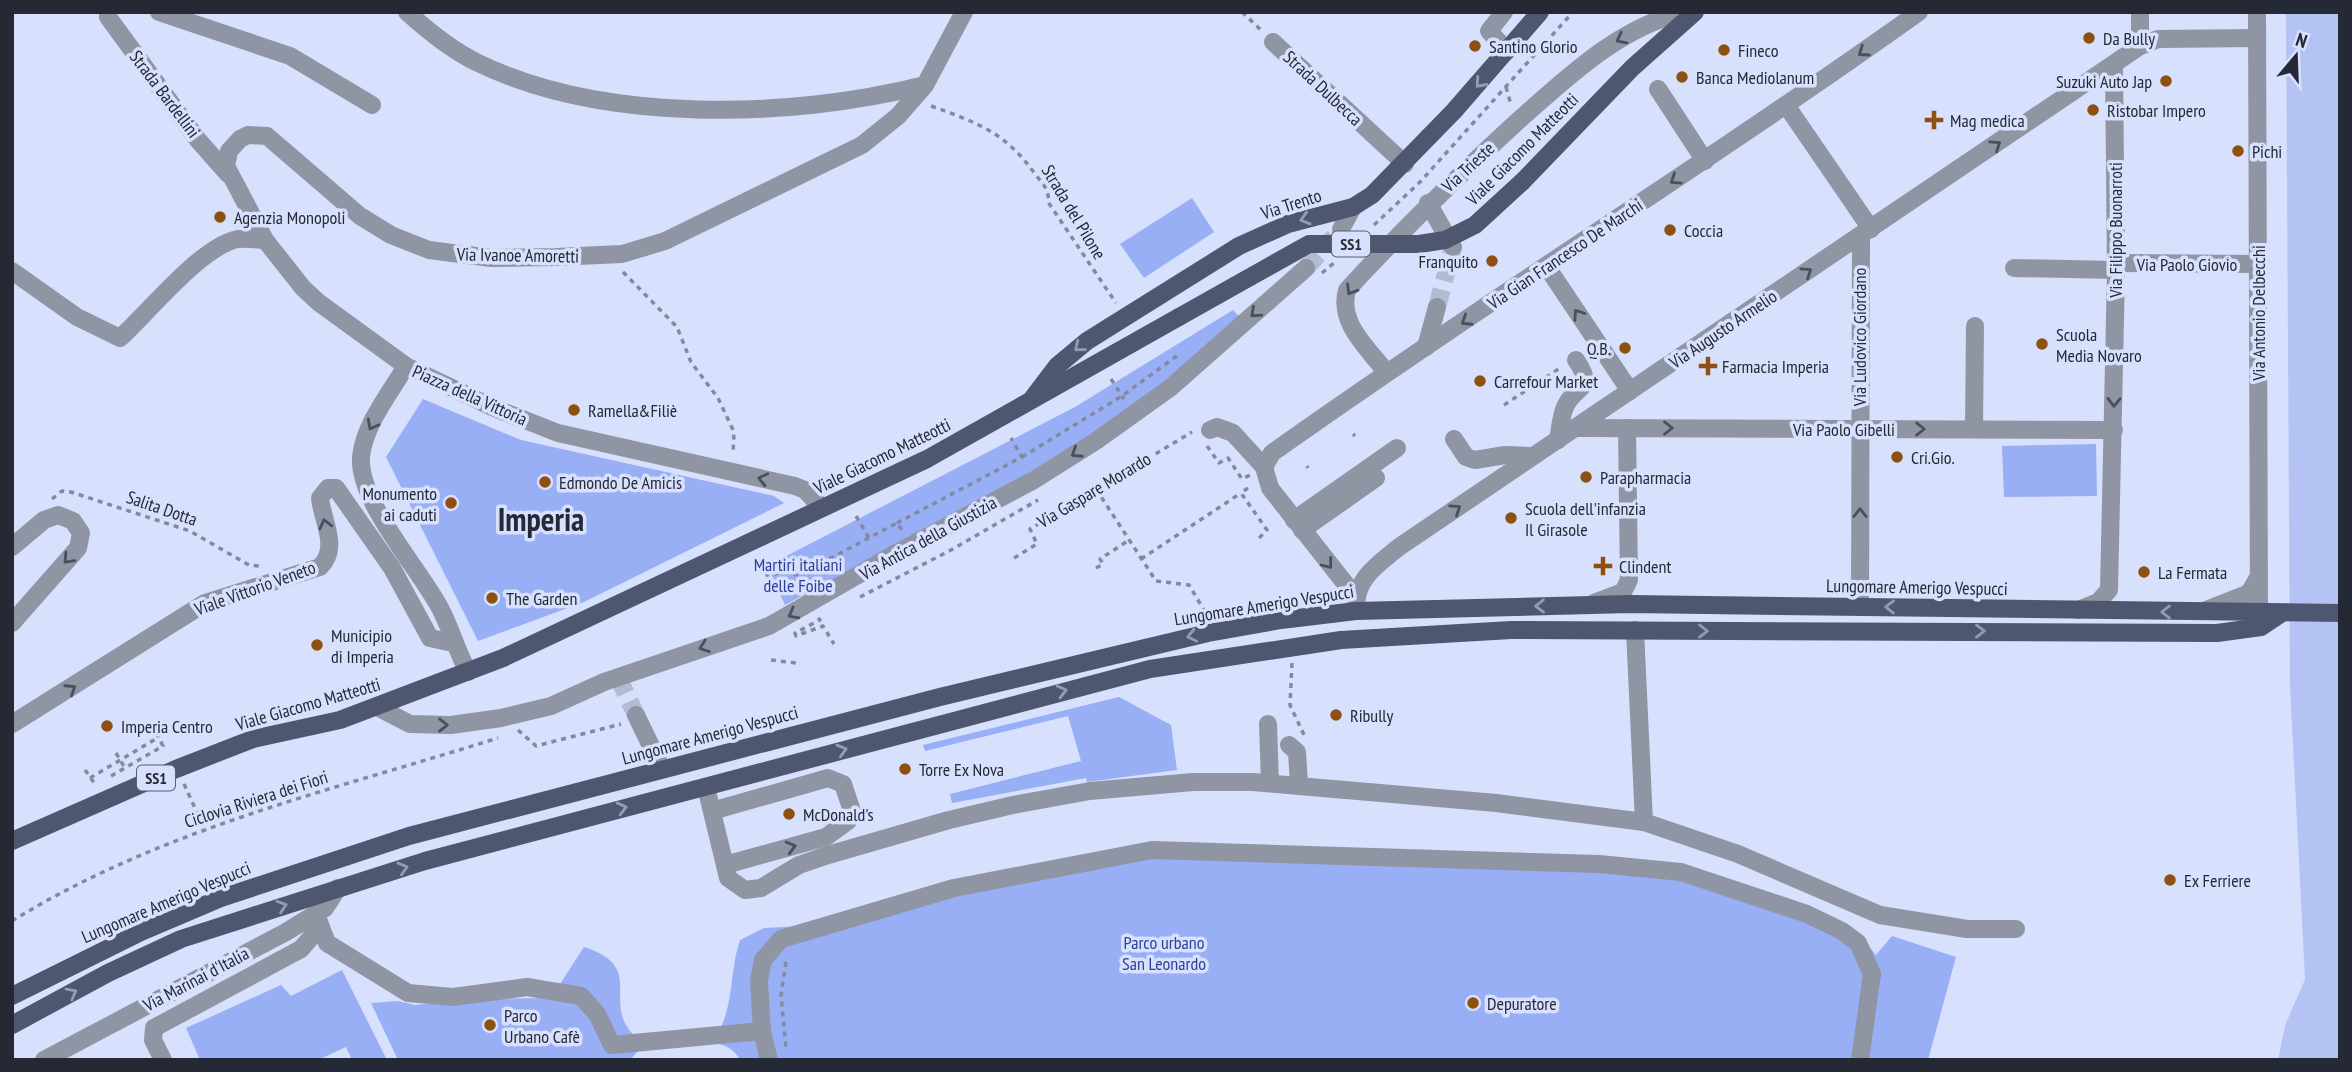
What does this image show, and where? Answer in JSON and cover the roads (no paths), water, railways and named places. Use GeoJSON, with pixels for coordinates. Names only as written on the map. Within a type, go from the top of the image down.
{"type":"FeatureCollection","features":[{"type":"Feature","properties":{"kind":"main road","name":"Via Trento"},"geometry":{"type":"LineString","coordinates":[[1028,405],[1057,366],[1087,341],[1239,246],[1269,231],[1308,217],[1353,207],[1372,195],[1405,164],[1540,12]]}},
{"type":"Feature","properties":{"kind":"main road","name":"Viale Giacomo Matteotti"},"geometry":{"type":"LineString","coordinates":[[12,841],[176,769],[253,739],[328,723],[379,708],[468,672],[927,459],[1028,405],[1310,244],[1419,244],[1445,240],[1475,225],[1522,182],[1632,68],[1695,12]]}},
{"type":"Feature","properties":{"kind":"main road"},"geometry":{"type":"LineString","coordinates":[[1130,313],[1137,342]]}},
{"type":"Feature","properties":{"kind":"main road"},"geometry":{"type":"LineString","coordinates":[[1355,603],[1371,628],[1397,634]]}},
{"type":"Feature","properties":{"kind":"main road"},"geometry":{"type":"LineString","coordinates":[[1320,642],[1345,631],[1355,603]]}},
{"type":"Feature","properties":{"kind":"main road","name":"Lungomare Amerigo Vespucci"},"geometry":{"type":"LineString","coordinates":[[12,996],[152,927],[333,859],[940,696],[1208,632],[1355,603],[1860,606],[2340,613]]}},
{"type":"Feature","properties":{"kind":"main road"},"geometry":{"type":"LineString","coordinates":[[1635,630],[1637,622],[1649,611],[1679,605]]}},
{"type":"Feature","properties":{"kind":"main road"},"geometry":{"type":"LineString","coordinates":[[1811,631],[1853,623],[1859,617],[1860,606]]}},
{"type":"Feature","properties":{"kind":"main road"},"geometry":{"type":"LineString","coordinates":[[1923,631],[1923,622],[1928,616],[1963,608]]}},
{"type":"Feature","properties":{"kind":"main road"},"geometry":{"type":"LineString","coordinates":[[2098,632],[2100,621],[2107,616],[2135,612]]}},
{"type":"Feature","properties":{"kind":"main road"},"geometry":{"type":"LineString","coordinates":[[2217,633],[2253,620],[2259,613]]}},
{"type":"Feature","properties":{"kind":"main road"},"geometry":{"type":"LineString","coordinates":[[12,1025],[108,973],[181,939],[425,860],[1150,670],[1320,642],[1397,634],[1511,630],[2217,633],[2261,627],[2282,613]]}},
{"type":"Feature","properties":{"kind":"main road"},"geometry":{"type":"LineString","coordinates":[[333,859],[338,888]]}},
{"type":"Feature","properties":{"kind":"street","name":"Strada Bardellini"},"geometry":{"type":"LineString","coordinates":[[108,12],[108,17],[154,81],[228,174]]}},
{"type":"Feature","properties":{"kind":"street"},"geometry":{"type":"LineString","coordinates":[[159,12],[290,56],[372,105]]}},
{"type":"Feature","properties":{"kind":"street"},"geometry":{"type":"LineString","coordinates":[[407,12],[439,40],[476,62],[514,76],[617,104],[710,109],[830,104],[919,92]]}},
{"type":"Feature","properties":{"kind":"street","name":"Via Ivanoe Amoretti"},"geometry":{"type":"LineString","coordinates":[[228,174],[227,158],[234,144],[248,135],[267,136],[344,204],[375,226],[407,243],[451,255],[491,258],[636,251],[665,241],[862,145],[898,116],[919,92],[964,12]]}},
{"type":"Feature","properties":{"kind":"street"},"geometry":{"type":"LineString","coordinates":[[1504,12],[1489,31],[1507,51]]}},
{"type":"Feature","properties":{"kind":"street","name":"Via Trieste"},"geometry":{"type":"LineString","coordinates":[[1386,372],[1346,321],[1343,304],[1348,290],[1428,204],[1553,89],[1614,41],[1683,12]]}},
{"type":"Feature","properties":{"kind":"street","name":"Via Gian Francesco De Marchi"},"geometry":{"type":"LineString","coordinates":[[1264,467],[1272,453],[1386,372],[1704,161],[1919,12]]}},
{"type":"Feature","properties":{"kind":"street"},"geometry":{"type":"LineString","coordinates":[[2140,12],[2140,46]]}},
{"type":"Feature","properties":{"kind":"street","name":"Via Antonio Delbecchi"},"geometry":{"type":"LineString","coordinates":[[2257,12],[2259,613]]}},
{"type":"Feature","properties":{"kind":"street"},"geometry":{"type":"LineString","coordinates":[[2114,64],[2140,46],[2158,40],[2257,38]]}},
{"type":"Feature","properties":{"kind":"street","name":"Strada Dulbecca"},"geometry":{"type":"LineString","coordinates":[[1273,42],[1405,164]]}},
{"type":"Feature","properties":{"kind":"street","name":"Via Augusto Armelio"},"geometry":{"type":"LineString","coordinates":[[1355,603],[1364,576],[1399,547],[2114,64]]}},
{"type":"Feature","properties":{"kind":"street","name":"Via Filippo Buonarroti"},"geometry":{"type":"LineString","coordinates":[[2077,611],[2098,602],[2109,590],[2116,266],[2114,64]]}},
{"type":"Feature","properties":{"kind":"street"},"geometry":{"type":"LineString","coordinates":[[1658,89],[1704,161]]}},
{"type":"Feature","properties":{"kind":"street"},"geometry":{"type":"LineString","coordinates":[[1786,105],[1866,232]]}},
{"type":"Feature","properties":{"kind":"street"},"geometry":{"type":"LineString","coordinates":[[228,174],[265,240],[311,295],[406,366]]}},
{"type":"Feature","properties":{"kind":"street"},"geometry":{"type":"LineString","coordinates":[[1428,204],[1453,247]]}},
{"type":"Feature","properties":{"kind":"street"},"geometry":{"type":"LineString","coordinates":[[1341,229],[1353,207]]}},
{"type":"Feature","properties":{"kind":"street","name":"Via Ludovico Giordano"},"geometry":{"type":"LineString","coordinates":[[1860,606],[1860,429],[1866,232]]}},
{"type":"Feature","properties":{"kind":"street"},"geometry":{"type":"LineString","coordinates":[[12,271],[77,317],[120,338],[183,274],[212,253],[237,239],[265,240]]}},
{"type":"Feature","properties":{"kind":"street","name":"Via Paolo Giovio"},"geometry":{"type":"LineString","coordinates":[[2014,268],[2258,264]]}},
{"type":"Feature","properties":{"kind":"street"},"geometry":{"type":"LineString","coordinates":[[1547,267],[1630,391]]}},
{"type":"Feature","properties":{"kind":"street","name":"Via Antica della Giustizia"},"geometry":{"type":"LineString","coordinates":[[379,708],[410,724],[451,725],[551,706],[618,677],[771,631],[914,543],[1034,480],[1096,441],[1170,388],[1306,268]]}},
{"type":"Feature","properties":{"kind":"street"},"geometry":{"type":"LineString","coordinates":[[1426,347],[1437,307]]}},
{"type":"Feature","properties":{"kind":"street"},"geometry":{"type":"LineString","coordinates":[[1974,429],[1975,326]]}},
{"type":"Feature","properties":{"kind":"street"},"geometry":{"type":"LineString","coordinates":[[1558,440],[1564,408],[1585,383],[1586,377],[1574,360]]}},
{"type":"Feature","properties":{"kind":"street","name":"Piazza della Vittoria"},"geometry":{"type":"LineString","coordinates":[[468,672],[439,606],[385,522],[361,474],[361,455],[368,431],[406,366],[492,407],[558,433],[795,486],[805,490],[822,508]]}},
{"type":"Feature","properties":{"kind":"street"},"geometry":{"type":"LineString","coordinates":[[1203,429],[1217,427],[1233,433],[1264,467],[1269,488],[1355,603]]}},
{"type":"Feature","properties":{"kind":"street","name":"Via Paolo Gibelli"},"geometry":{"type":"LineString","coordinates":[[1575,428],[2114,430]]}},
{"type":"Feature","properties":{"kind":"street"},"geometry":{"type":"LineString","coordinates":[[1586,605],[1623,592],[1629,580],[1627,428]]}},
{"type":"Feature","properties":{"kind":"street"},"geometry":{"type":"LineString","coordinates":[[1454,439],[1466,457],[1475,460],[1505,455],[1534,456]]}},
{"type":"Feature","properties":{"kind":"street"},"geometry":{"type":"LineString","coordinates":[[1298,525],[1400,453]]}},
{"type":"Feature","properties":{"kind":"street","name":"Viale Vittorio Veneto"},"geometry":{"type":"LineString","coordinates":[[12,724],[205,603],[320,567],[327,556],[330,543],[320,498],[328,488],[335,488],[343,496],[361,527],[392,568],[430,638],[453,643]]}},
{"type":"Feature","properties":{"kind":"street"},"geometry":{"type":"LineString","coordinates":[[12,547],[44,520],[58,516],[73,521],[81,533],[78,548],[12,622]]}},
{"type":"Feature","properties":{"kind":"street"},"geometry":{"type":"LineString","coordinates":[[2199,612],[2249,593],[2259,576]]}},
{"type":"Feature","properties":{"kind":"street"},"geometry":{"type":"LineString","coordinates":[[1635,630],[1644,822]]}},
{"type":"Feature","properties":{"kind":"street"},"geometry":{"type":"LineString","coordinates":[[637,717],[662,769]]}},
{"type":"Feature","properties":{"kind":"street"},"geometry":{"type":"LineString","coordinates":[[1268,724],[1270,783]]}},
{"type":"Feature","properties":{"kind":"street"},"geometry":{"type":"LineString","coordinates":[[1297,744],[1299,784]]}},
{"type":"Feature","properties":{"kind":"street"},"geometry":{"type":"LineString","coordinates":[[712,811],[828,778],[843,784],[851,808],[848,821],[826,837],[725,865]]}},
{"type":"Feature","properties":{"kind":"street"},"geometry":{"type":"LineString","coordinates":[[706,787],[725,865],[733,884],[753,890],[799,865],[828,855],[949,820],[1013,805],[1090,791],[1193,782],[1270,783],[1496,803],[1644,822],[1738,854],[1880,915],[1967,929],[2016,929]]}},
{"type":"Feature","properties":{"kind":"street"},"geometry":{"type":"LineString","coordinates":[[769,1060],[762,1031],[759,981],[763,960],[780,939],[954,888],[1152,850],[1599,864],[1681,872],[1807,914],[1842,931],[1858,943],[1872,974],[1860,1060]]}},
{"type":"Feature","properties":{"kind":"street","name":"Via Marinai d'Italia"},"geometry":{"type":"LineString","coordinates":[[44,1060],[318,921],[338,888]]}},
{"type":"Feature","properties":{"kind":"street"},"geometry":{"type":"LineString","coordinates":[[318,921],[327,943],[408,993],[453,997],[527,987],[581,996],[597,1014],[608,1053],[637,1045],[762,1031]]}},
{"type":"Feature","properties":{"kind":"street"},"geometry":{"type":"LineString","coordinates":[[163,1060],[153,1040],[154,1028],[301,949],[318,921]]}},
{"type":"Feature","properties":{"kind":"tunnel"},"geometry":{"type":"LineString","coordinates":[[1306,268],[1334,237]]}},
{"type":"Feature","properties":{"kind":"tunnel"},"geometry":{"type":"LineString","coordinates":[[1437,307],[1453,247]]}},
{"type":"Feature","properties":{"kind":"tunnel"},"geometry":{"type":"LineString","coordinates":[[618,677],[636,715]]}},
{"type":"Feature","properties":{"kind":"place","name":"Da Bully"},"geometry":{"type":"Point","coordinates":[2089,38]}},
{"type":"Feature","properties":{"kind":"place","name":"Santino Glorio"},"geometry":{"type":"Point","coordinates":[1475,46]}},
{"type":"Feature","properties":{"kind":"place","name":"Fineco"},"geometry":{"type":"Point","coordinates":[1724,50]}},
{"type":"Feature","properties":{"kind":"place","name":"Banca Mediolanum"},"geometry":{"type":"Point","coordinates":[1682,77]}},
{"type":"Feature","properties":{"kind":"place","name":"Suzuki Auto Jap"},"geometry":{"type":"Point","coordinates":[2166,81]}},
{"type":"Feature","properties":{"kind":"place","name":"Ristobar Impero"},"geometry":{"type":"Point","coordinates":[2093,110]}},
{"type":"Feature","properties":{"kind":"place","name":"Mag medica"},"geometry":{"type":"Point","coordinates":[1934,120]}},
{"type":"Feature","properties":{"kind":"place","name":"Pichi"},"geometry":{"type":"Point","coordinates":[2238,151]}},
{"type":"Feature","properties":{"kind":"place","name":"Agenzia Monopoli"},"geometry":{"type":"Point","coordinates":[220,217]}},
{"type":"Feature","properties":{"kind":"place","name":"Coccia"},"geometry":{"type":"Point","coordinates":[1670,230]}},
{"type":"Feature","properties":{"kind":"place","name":"Franquito"},"geometry":{"type":"Point","coordinates":[1492,261]}},
{"type":"Feature","properties":{"kind":"place","name":"Scuola Media Novaro"},"geometry":{"type":"Point","coordinates":[2042,344]}},
{"type":"Feature","properties":{"kind":"place","name":"Q.B."},"geometry":{"type":"Point","coordinates":[1625,348]}},
{"type":"Feature","properties":{"kind":"place","name":"Farmacia Imperia"},"geometry":{"type":"Point","coordinates":[1708,366]}},
{"type":"Feature","properties":{"kind":"place","name":"Carrefour Market"},"geometry":{"type":"Point","coordinates":[1480,381]}},
{"type":"Feature","properties":{"kind":"place","name":"Ramella&Filiè"},"geometry":{"type":"Point","coordinates":[574,410]}},
{"type":"Feature","properties":{"kind":"place","name":"Cri.Gio."},"geometry":{"type":"Point","coordinates":[1897,457]}},
{"type":"Feature","properties":{"kind":"place","name":"Parapharmacia"},"geometry":{"type":"Point","coordinates":[1586,477]}},
{"type":"Feature","properties":{"kind":"place","name":"Edmondo De Amicis"},"geometry":{"type":"Point","coordinates":[545,482]}},
{"type":"Feature","properties":{"kind":"place","name":"Monumento ai caduti"},"geometry":{"type":"Point","coordinates":[451,503]}},
{"type":"Feature","properties":{"kind":"place","name":"Scuola dell'infanzia Il Girasole"},"geometry":{"type":"Point","coordinates":[1511,518]}},
{"type":"Feature","properties":{"kind":"place","name":"Clindent"},"geometry":{"type":"Point","coordinates":[1603,566]}},
{"type":"Feature","properties":{"kind":"place","name":"La Fermata"},"geometry":{"type":"Point","coordinates":[2144,572]}},
{"type":"Feature","properties":{"kind":"place","name":"The Garden"},"geometry":{"type":"Point","coordinates":[492,598]}},
{"type":"Feature","properties":{"kind":"place","name":"Municipio di Imperia"},"geometry":{"type":"Point","coordinates":[317,645]}},
{"type":"Feature","properties":{"kind":"place","name":"Ribully"},"geometry":{"type":"Point","coordinates":[1336,715]}},
{"type":"Feature","properties":{"kind":"place","name":"Imperia Centro"},"geometry":{"type":"Point","coordinates":[107,726]}},
{"type":"Feature","properties":{"kind":"place","name":"Torre Ex Nova"},"geometry":{"type":"Point","coordinates":[905,769]}},
{"type":"Feature","properties":{"kind":"place","name":"McDonald's"},"geometry":{"type":"Point","coordinates":[789,814]}},
{"type":"Feature","properties":{"kind":"place","name":"Ex Ferriere"},"geometry":{"type":"Point","coordinates":[2170,880]}},
{"type":"Feature","properties":{"kind":"place","name":"Depuratore"},"geometry":{"type":"Point","coordinates":[1473,1003]}},
{"type":"Feature","properties":{"kind":"place","name":"Parco Urbano Cafè"},"geometry":{"type":"Point","coordinates":[490,1025]}},
{"type":"Feature","properties":{"kind":"district","name":"Imperia"},"geometry":{"type":"Point","coordinates":[541,519]}},
{"type":"Feature","properties":{"kind":"park label","name":"Martiri italiani delle Foibe"},"geometry":{"type":"Point","coordinates":[798,574]}},
{"type":"Feature","properties":{"kind":"park label","name":"Parco urbano San Leonardo"},"geometry":{"type":"Point","coordinates":[1164,952]}}]}
